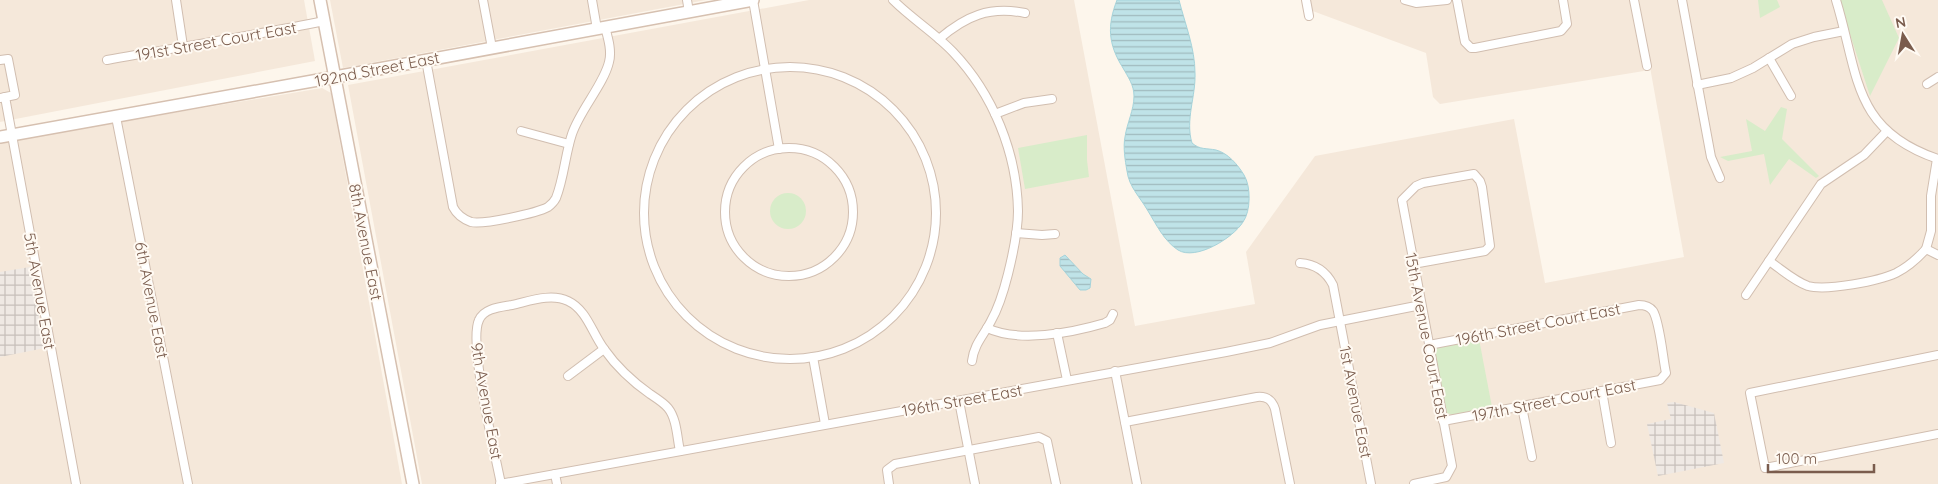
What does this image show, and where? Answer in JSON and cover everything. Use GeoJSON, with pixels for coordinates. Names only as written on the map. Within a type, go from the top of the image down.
{"type":"FeatureCollection","features":[{"type":"Feature","properties":{"kind":"street"},"geometry":{"type":"LineString","coordinates":[[176,0],[183,46]]}},
{"type":"Feature","properties":{"kind":"street","name":"8th Avenue East"},"geometry":{"type":"LineString","coordinates":[[320,0],[413,484]]}},
{"type":"Feature","properties":{"kind":"street"},"geometry":{"type":"LineString","coordinates":[[483,0],[492,48]]}},
{"type":"Feature","properties":{"kind":"street"},"geometry":{"type":"LineString","coordinates":[[426,60],[451,200],[455,212],[471,222],[478,222],[493,221],[547,208],[553,203],[559,191],[569,144],[583,109],[609,62],[609,47],[592,0]]}},
{"type":"Feature","properties":{"kind":"street"},"geometry":{"type":"LineString","coordinates":[[753,0],[779,149]]}},
{"type":"Feature","properties":{"kind":"street","name":"192nd Street East"},"geometry":{"type":"LineString","coordinates":[[6,136],[601,28],[688,6],[753,0]]}},
{"type":"Feature","properties":{"kind":"street"},"geometry":{"type":"LineString","coordinates":[[893,0],[902,10],[939,39],[965,65],[995,114],[1012,166],[1018,211],[1008,276],[991,321],[975,344],[972,361]]}},
{"type":"Feature","properties":{"kind":"street"},"geometry":{"type":"LineString","coordinates":[[1306,0],[1309,16]]}},
{"type":"Feature","properties":{"kind":"street"},"geometry":{"type":"LineString","coordinates":[[1405,0],[1416,3],[1447,0]]}},
{"type":"Feature","properties":{"kind":"street"},"geometry":{"type":"LineString","coordinates":[[1457,0],[1464,37],[1468,46],[1476,48],[1556,33],[1565,28],[1567,24],[1563,0]]}},
{"type":"Feature","properties":{"kind":"street"},"geometry":{"type":"LineString","coordinates":[[1634,0],[1647,66]]}},
{"type":"Feature","properties":{"kind":"street"},"geometry":{"type":"LineString","coordinates":[[1682,0],[1711,156],[1720,178]]}},
{"type":"Feature","properties":{"kind":"street"},"geometry":{"type":"LineString","coordinates":[[1769,261],[1808,286],[1836,287],[1887,277],[1912,264],[1926,249],[1931,231],[1931,196],[1938,159],[1899,142],[1880,125],[1868,108],[1858,85],[1836,0]]}},
{"type":"Feature","properties":{"kind":"street"},"geometry":{"type":"LineString","coordinates":[[939,39],[965,19],[980,14],[1010,10],[1025,13]]}},
{"type":"Feature","properties":{"kind":"street","name":"191st Street Court East"},"geometry":{"type":"LineString","coordinates":[[107,60],[183,46],[250,37],[324,21]]}},
{"type":"Feature","properties":{"kind":"street"},"geometry":{"type":"LineString","coordinates":[[1697,85],[1731,78],[1792,44],[1844,31]]}},
{"type":"Feature","properties":{"kind":"street"},"geometry":{"type":"LineString","coordinates":[[1769,58],[1791,96]]}},
{"type":"Feature","properties":{"kind":"street","name":"5th Avenue East"},"geometry":{"type":"LineString","coordinates":[[0,60],[8,59],[15,95],[2,98],[6,136],[76,484]]}},
{"type":"Feature","properties":{"kind":"street"},"geometry":{"type":"LineString","coordinates":[[783,67],[818,70],[835,74],[867,89],[895,111],[916,139],[928,163],[934,189],[936,206],[934,242],[914,291],[892,318],[870,335],[847,347],[813,357],[779,359],[746,352],[730,346],[701,329],[677,306],[667,292],[652,262],[646,237],[643,212],[648,178],[659,147],[668,132],[678,118],[703,95],[732,79],[765,69],[783,67]]}},
{"type":"Feature","properties":{"kind":"street"},"geometry":{"type":"LineString","coordinates":[[1927,84],[1938,77]]}},
{"type":"Feature","properties":{"kind":"street"},"geometry":{"type":"LineString","coordinates":[[995,114],[1024,103],[1052,98]]}},
{"type":"Feature","properties":{"kind":"street","name":"6th Avenue East"},"geometry":{"type":"LineString","coordinates":[[116,117],[188,484]]}},
{"type":"Feature","properties":{"kind":"street"},"geometry":{"type":"LineString","coordinates":[[521,131],[569,144]]}},
{"type":"Feature","properties":{"kind":"street"},"geometry":{"type":"LineString","coordinates":[[1746,295],[1821,184],[1864,155],[1887,131]]}},
{"type":"Feature","properties":{"kind":"street"},"geometry":{"type":"LineString","coordinates":[[779,149],[799,149],[818,155],[826,160],[841,174],[850,192],[852,201],[853,211],[850,231],[841,249],[827,263],[809,272],[800,274],[780,274],[760,268],[752,263],[738,249],[726,222],[725,212],[728,192],[737,174],[760,155],[779,149]]}},
{"type":"Feature","properties":{"kind":"street","name":"15th Avenue Court East"},"geometry":{"type":"LineString","coordinates":[[1413,264],[1485,250],[1490,246],[1482,187],[1476,176],[1470,174],[1423,183],[1416,186],[1403,198],[1403,209],[1413,264],[1452,466],[1446,477],[1414,484]]}},
{"type":"Feature","properties":{"kind":"street"},"geometry":{"type":"LineString","coordinates":[[1016,233],[1042,236],[1055,234]]}},
{"type":"Feature","properties":{"kind":"street"},"geometry":{"type":"LineString","coordinates":[[1926,249],[1938,255]]}},
{"type":"Feature","properties":{"kind":"street","name":"1st Avenue East"},"geometry":{"type":"LineString","coordinates":[[1300,263],[1317,267],[1328,277],[1333,285],[1372,484]]}},
{"type":"Feature","properties":{"kind":"street","name":"9th Avenue East"},"geometry":{"type":"LineString","coordinates":[[500,484],[476,342],[479,319],[488,310],[499,307],[548,298],[560,299],[573,304],[583,314],[604,349]]}},
{"type":"Feature","properties":{"kind":"street","name":"196th Street Court East"},"geometry":{"type":"LineString","coordinates":[[1429,345],[1639,305],[1648,307],[1653,312],[1656,320],[1666,374],[1664,377]]}},
{"type":"Feature","properties":{"kind":"street","name":"196th Street East"},"geometry":{"type":"LineString","coordinates":[[500,484],[1270,343],[1320,325],[1421,306]]}},
{"type":"Feature","properties":{"kind":"street"},"geometry":{"type":"LineString","coordinates":[[987,328],[1006,335],[1057,333],[1105,323],[1114,314]]}},
{"type":"Feature","properties":{"kind":"street"},"geometry":{"type":"LineString","coordinates":[[1057,333],[1067,380]]}},
{"type":"Feature","properties":{"kind":"street"},"geometry":{"type":"LineString","coordinates":[[568,376],[604,349],[636,383],[668,408],[674,421],[680,451]]}},
{"type":"Feature","properties":{"kind":"street"},"geometry":{"type":"LineString","coordinates":[[1938,355],[1750,393],[1765,468],[1938,434]]}},
{"type":"Feature","properties":{"kind":"street"},"geometry":{"type":"LineString","coordinates":[[813,357],[825,424]]}},
{"type":"Feature","properties":{"kind":"street"},"geometry":{"type":"LineString","coordinates":[[1114,371],[1137,484]]}},
{"type":"Feature","properties":{"kind":"street","name":"197th Street Court East"},"geometry":{"type":"LineString","coordinates":[[1443,421],[1660,380],[1664,377]]}},
{"type":"Feature","properties":{"kind":"street"},"geometry":{"type":"LineString","coordinates":[[1602,391],[1611,443]]}},
{"type":"Feature","properties":{"kind":"street"},"geometry":{"type":"LineString","coordinates":[[1125,422],[1258,397],[1270,399],[1275,408],[1290,484]]}},
{"type":"Feature","properties":{"kind":"street"},"geometry":{"type":"LineString","coordinates":[[959,401],[975,484]]}},
{"type":"Feature","properties":{"kind":"street"},"geometry":{"type":"LineString","coordinates":[[1522,407],[1532,457]]}},
{"type":"Feature","properties":{"kind":"street"},"geometry":{"type":"LineString","coordinates":[[889,484],[887,470],[895,464],[1038,437],[1047,441],[1056,484]]}},
{"type":"Feature","properties":{"kind":"street"},"geometry":{"type":"LineString","coordinates":[[555,474],[557,484]]}},
{"type":"Feature","properties":{"kind":"shaded area"},"geometry":{"type":"Polygon","coordinates":[[[0,0],[304,0],[315,61],[0,122],[0,0]]]}},
{"type":"Feature","properties":{"kind":"shaded area"},"geometry":{"type":"Polygon","coordinates":[[[330,0],[706,0],[343,68],[330,0]]]}},
{"type":"Feature","properties":{"kind":"shaded area"},"geometry":{"type":"Polygon","coordinates":[[[809,0],[1074,0],[1135,326],[1255,304],[1246,252],[1315,156],[1514,119],[1545,283],[1684,257],[1638,0],[1938,0],[1938,484],[422,484],[348,85],[809,0]]]}},
{"type":"Feature","properties":{"kind":"shaded area"},"geometry":{"type":"Polygon","coordinates":[[[1309,0],[1630,0],[1644,71],[1440,104],[1433,97],[1426,53],[1310,10],[1309,0]]]}},
{"type":"Feature","properties":{"kind":"shaded area"},"geometry":{"type":"Polygon","coordinates":[[[322,88],[331,93],[402,484],[0,484],[0,142],[322,88]]]}},
{"type":"Feature","properties":{"kind":"shaded area"},"geometry":{"type":"Polygon","coordinates":[[[30,267],[45,348],[0,357],[0,272],[30,267]]]}},
{"type":"Feature","properties":{"kind":"shaded area"},"geometry":{"type":"Polygon","coordinates":[[[1674,402],[1714,413],[1724,463],[1658,476],[1647,424],[1671,419],[1667,403],[1674,402]]]}},
{"type":"Feature","properties":{"kind":"green space"},"geometry":{"type":"Polygon","coordinates":[[[1758,0],[1777,0],[1780,7],[1760,18],[1758,0]]]}},
{"type":"Feature","properties":{"kind":"green space"},"geometry":{"type":"Polygon","coordinates":[[[1839,0],[1882,0],[1899,38],[1870,96],[1839,0]]]}},
{"type":"Feature","properties":{"kind":"green space"},"geometry":{"type":"Polygon","coordinates":[[[1781,107],[1787,109],[1782,139],[1819,176],[1816,178],[1789,159],[1770,185],[1764,154],[1728,161],[1720,157],[1752,151],[1746,119],[1765,131],[1781,107]]]}},
{"type":"Feature","properties":{"kind":"green space"},"geometry":{"type":"Polygon","coordinates":[[[1087,135],[1089,177],[1025,189],[1018,148],[1087,135]]]}},
{"type":"Feature","properties":{"kind":"green space"},"geometry":{"type":"Polygon","coordinates":[[[788,193],[795,194],[801,198],[805,204],[805,218],[801,224],[795,228],[788,229],[781,228],[775,224],[771,218],[770,211],[771,204],[775,198],[781,194],[788,193]]]}},
{"type":"Feature","properties":{"kind":"green space"},"geometry":{"type":"Polygon","coordinates":[[[1479,339],[1492,407],[1453,415],[1447,413],[1443,408],[1434,349],[1479,339]]]}},
{"type":"Feature","properties":{"kind":"water"},"geometry":{"type":"Polygon","coordinates":[[[1117,0],[1179,0],[1192,45],[1195,64],[1195,82],[1190,117],[1192,143],[1200,148],[1216,150],[1229,157],[1242,171],[1248,185],[1249,205],[1243,222],[1223,241],[1204,250],[1186,253],[1173,246],[1161,232],[1135,192],[1128,177],[1124,141],[1133,106],[1134,92],[1112,43],[1112,18],[1117,0]]]}},
{"type":"Feature","properties":{"kind":"water"},"geometry":{"type":"Polygon","coordinates":[[[1065,255],[1083,274],[1091,279],[1090,288],[1080,290],[1060,266],[1060,258],[1065,255]]]}}]}
